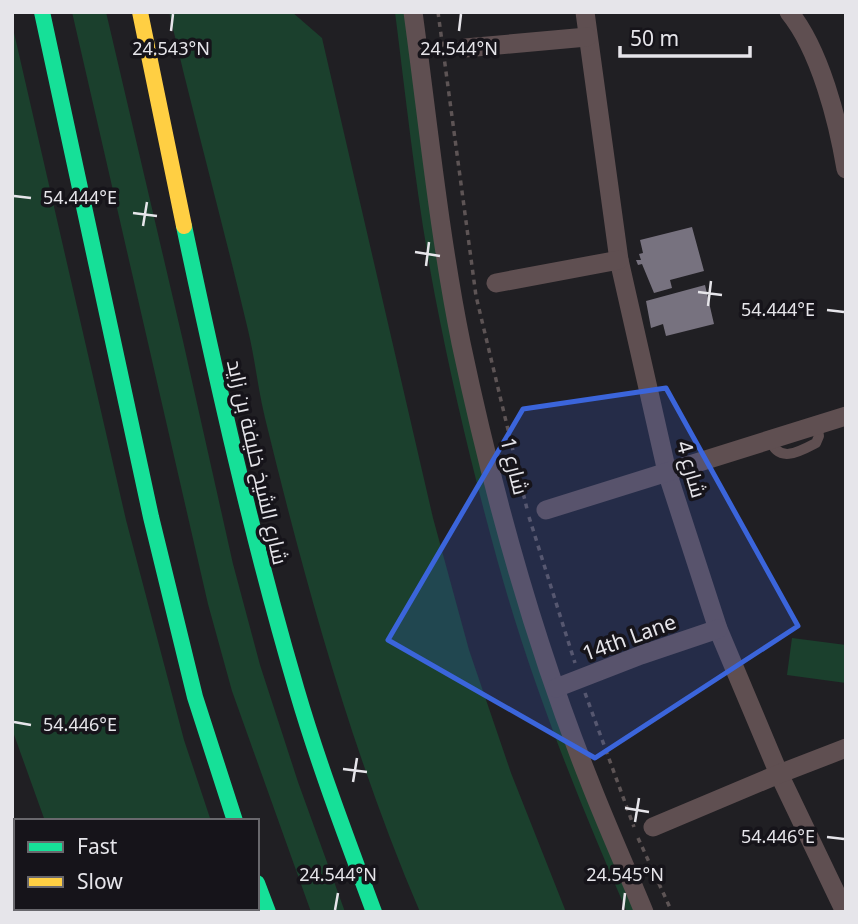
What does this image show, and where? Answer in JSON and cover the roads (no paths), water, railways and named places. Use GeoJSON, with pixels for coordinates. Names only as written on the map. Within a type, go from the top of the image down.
{"type":"FeatureCollection","features":[{"type":"Feature","properties":{"kind":"main road"},"geometry":{"type":"LineString","coordinates":[[42,12],[151,517],[195,697],[234,819]]}},
{"type":"Feature","properties":{"kind":"main road","name":"شارع الشيخ خليفة بن زايد"},"geometry":{"type":"LineString","coordinates":[[140,12],[216,378],[255,544],[302,708],[328,788],[374,912]]}},
{"type":"Feature","properties":{"kind":"main road"},"geometry":{"type":"LineString","coordinates":[[259,888],[268,912]]}},
{"type":"Feature","properties":{"kind":"street","name":"شارع 1"},"geometry":{"type":"LineString","coordinates":[[413,12],[434,178],[461,342],[498,497],[556,688],[588,778],[645,912]]}},
{"type":"Feature","properties":{"kind":"street","name":"شارع 4"},"geometry":{"type":"LineString","coordinates":[[585,12],[619,260],[667,472],[718,629],[779,774],[845,912]]}},
{"type":"Feature","properties":{"kind":"street"},"geometry":{"type":"LineString","coordinates":[[789,12],[816,61],[840,136],[846,169]]}},
{"type":"Feature","properties":{"kind":"street"},"geometry":{"type":"LineString","coordinates":[[465,48],[587,37]]}},
{"type":"Feature","properties":{"kind":"street"},"geometry":{"type":"LineString","coordinates":[[496,283],[619,260]]}},
{"type":"Feature","properties":{"kind":"street"},"geometry":{"type":"LineString","coordinates":[[546,510],[846,416]]}},
{"type":"Feature","properties":{"kind":"street","name":"14th Lane"},"geometry":{"type":"LineString","coordinates":[[556,688],[718,629]]}},
{"type":"Feature","properties":{"kind":"street"},"geometry":{"type":"LineString","coordinates":[[653,827],[846,748]]}}]}
